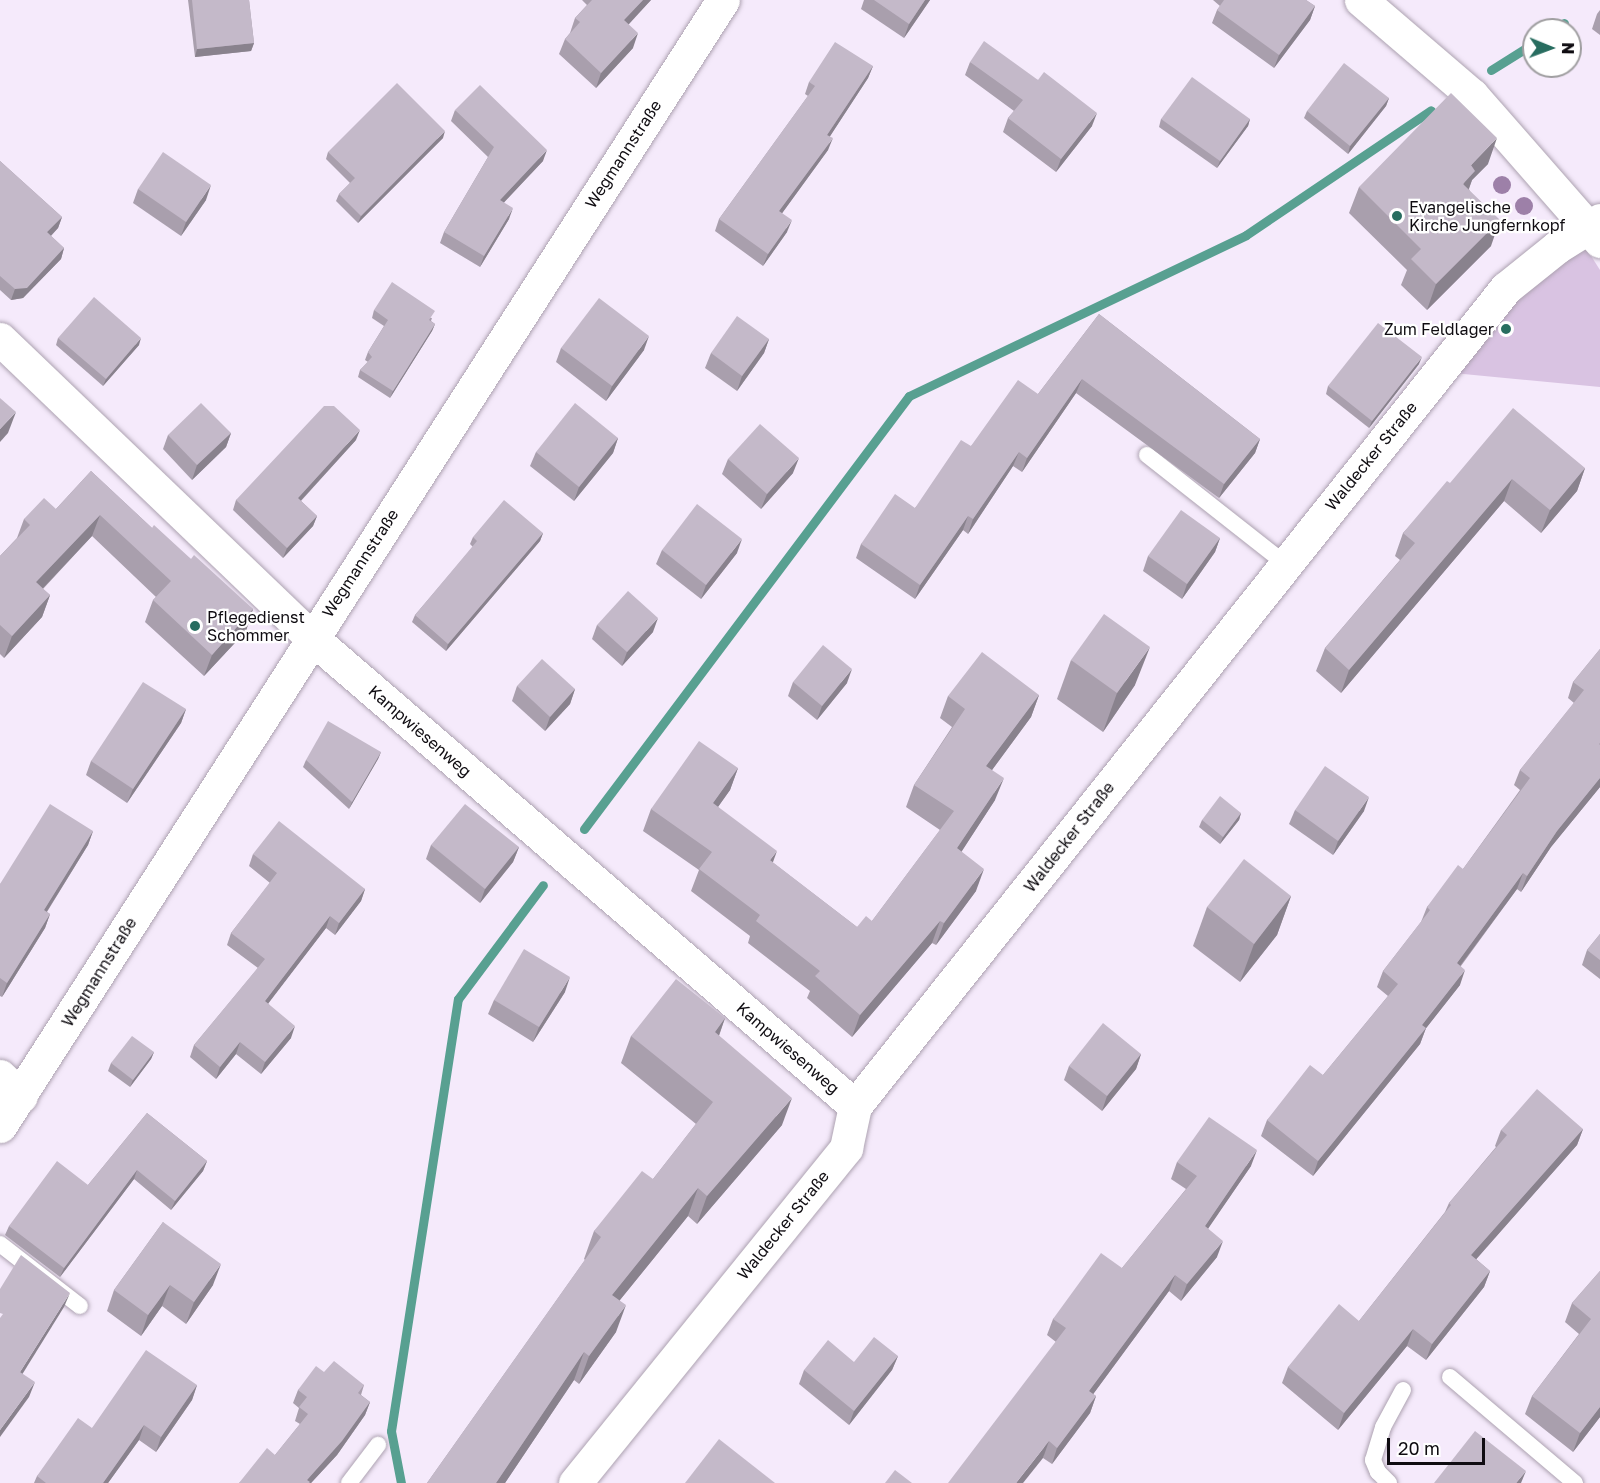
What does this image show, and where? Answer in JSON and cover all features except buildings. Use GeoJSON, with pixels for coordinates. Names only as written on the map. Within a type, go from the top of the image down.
{"type":"FeatureCollection","features":[{"type":"Feature","properties":{"kind":"street","name":"Wegmannstraße"},"geometry":{"type":"LineString","coordinates":[[0,1126],[10,1086],[312,638],[723,0]]}},
{"type":"Feature","properties":{"kind":"street"},"geometry":{"type":"LineString","coordinates":[[1361,0],[1472,95],[1597,230]]}},
{"type":"Feature","properties":{"kind":"street","name":"Waldecker Straße"},"geometry":{"type":"LineString","coordinates":[[574,1483],[846,1148],[855,1106],[1284,563],[1506,288],[1557,247],[1597,230]]}},
{"type":"Feature","properties":{"kind":"street","name":"Kampwiesenweg"},"geometry":{"type":"LineString","coordinates":[[0,339],[312,638],[855,1106]]}},
{"type":"Feature","properties":{"kind":"lane"},"geometry":{"type":"LineString","coordinates":[[1146,455],[1284,563]]}},
{"type":"Feature","properties":{"kind":"lane"},"geometry":{"type":"LineString","coordinates":[[0,1245],[80,1306]]}},
{"type":"Feature","properties":{"kind":"lane"},"geometry":{"type":"LineString","coordinates":[[1450,1377],[1575,1483]]}},
{"type":"Feature","properties":{"kind":"lane"},"geometry":{"type":"LineString","coordinates":[[1389,1483],[1378,1472],[1373,1460],[1383,1427],[1403,1390]]}},
{"type":"Feature","properties":{"kind":"lane"},"geometry":{"type":"LineString","coordinates":[[349,1483],[378,1445]]}},
{"type":"Feature","properties":{"kind":"shaded area"},"geometry":{"type":"Polygon","coordinates":[[[1586,248],[1600,270],[1600,387],[1453,373],[1533,281],[1586,248]]]}},
{"type":"Feature","properties":{"kind":"waterway"},"geometry":{"type":"LineString","coordinates":[[1491,70],[1522,51]]}},
{"type":"Feature","properties":{"kind":"waterway"},"geometry":{"type":"LineString","coordinates":[[584,829],[909,396],[1246,235],[1431,110]]}},
{"type":"Feature","properties":{"kind":"waterway"},"geometry":{"type":"LineString","coordinates":[[401,1483],[391,1431],[458,999],[543,885]]}},
{"type":"Feature","properties":{"kind":"place","name":"Evangelische Kirche Jungfernkopf"},"geometry":{"type":"Point","coordinates":[1397,216]}},
{"type":"Feature","properties":{"kind":"place","name":"Zum Feldlager"},"geometry":{"type":"Point","coordinates":[1506,329]}},
{"type":"Feature","properties":{"kind":"place","name":"Pflegedienst Schommer"},"geometry":{"type":"Point","coordinates":[195,626]}}]}
